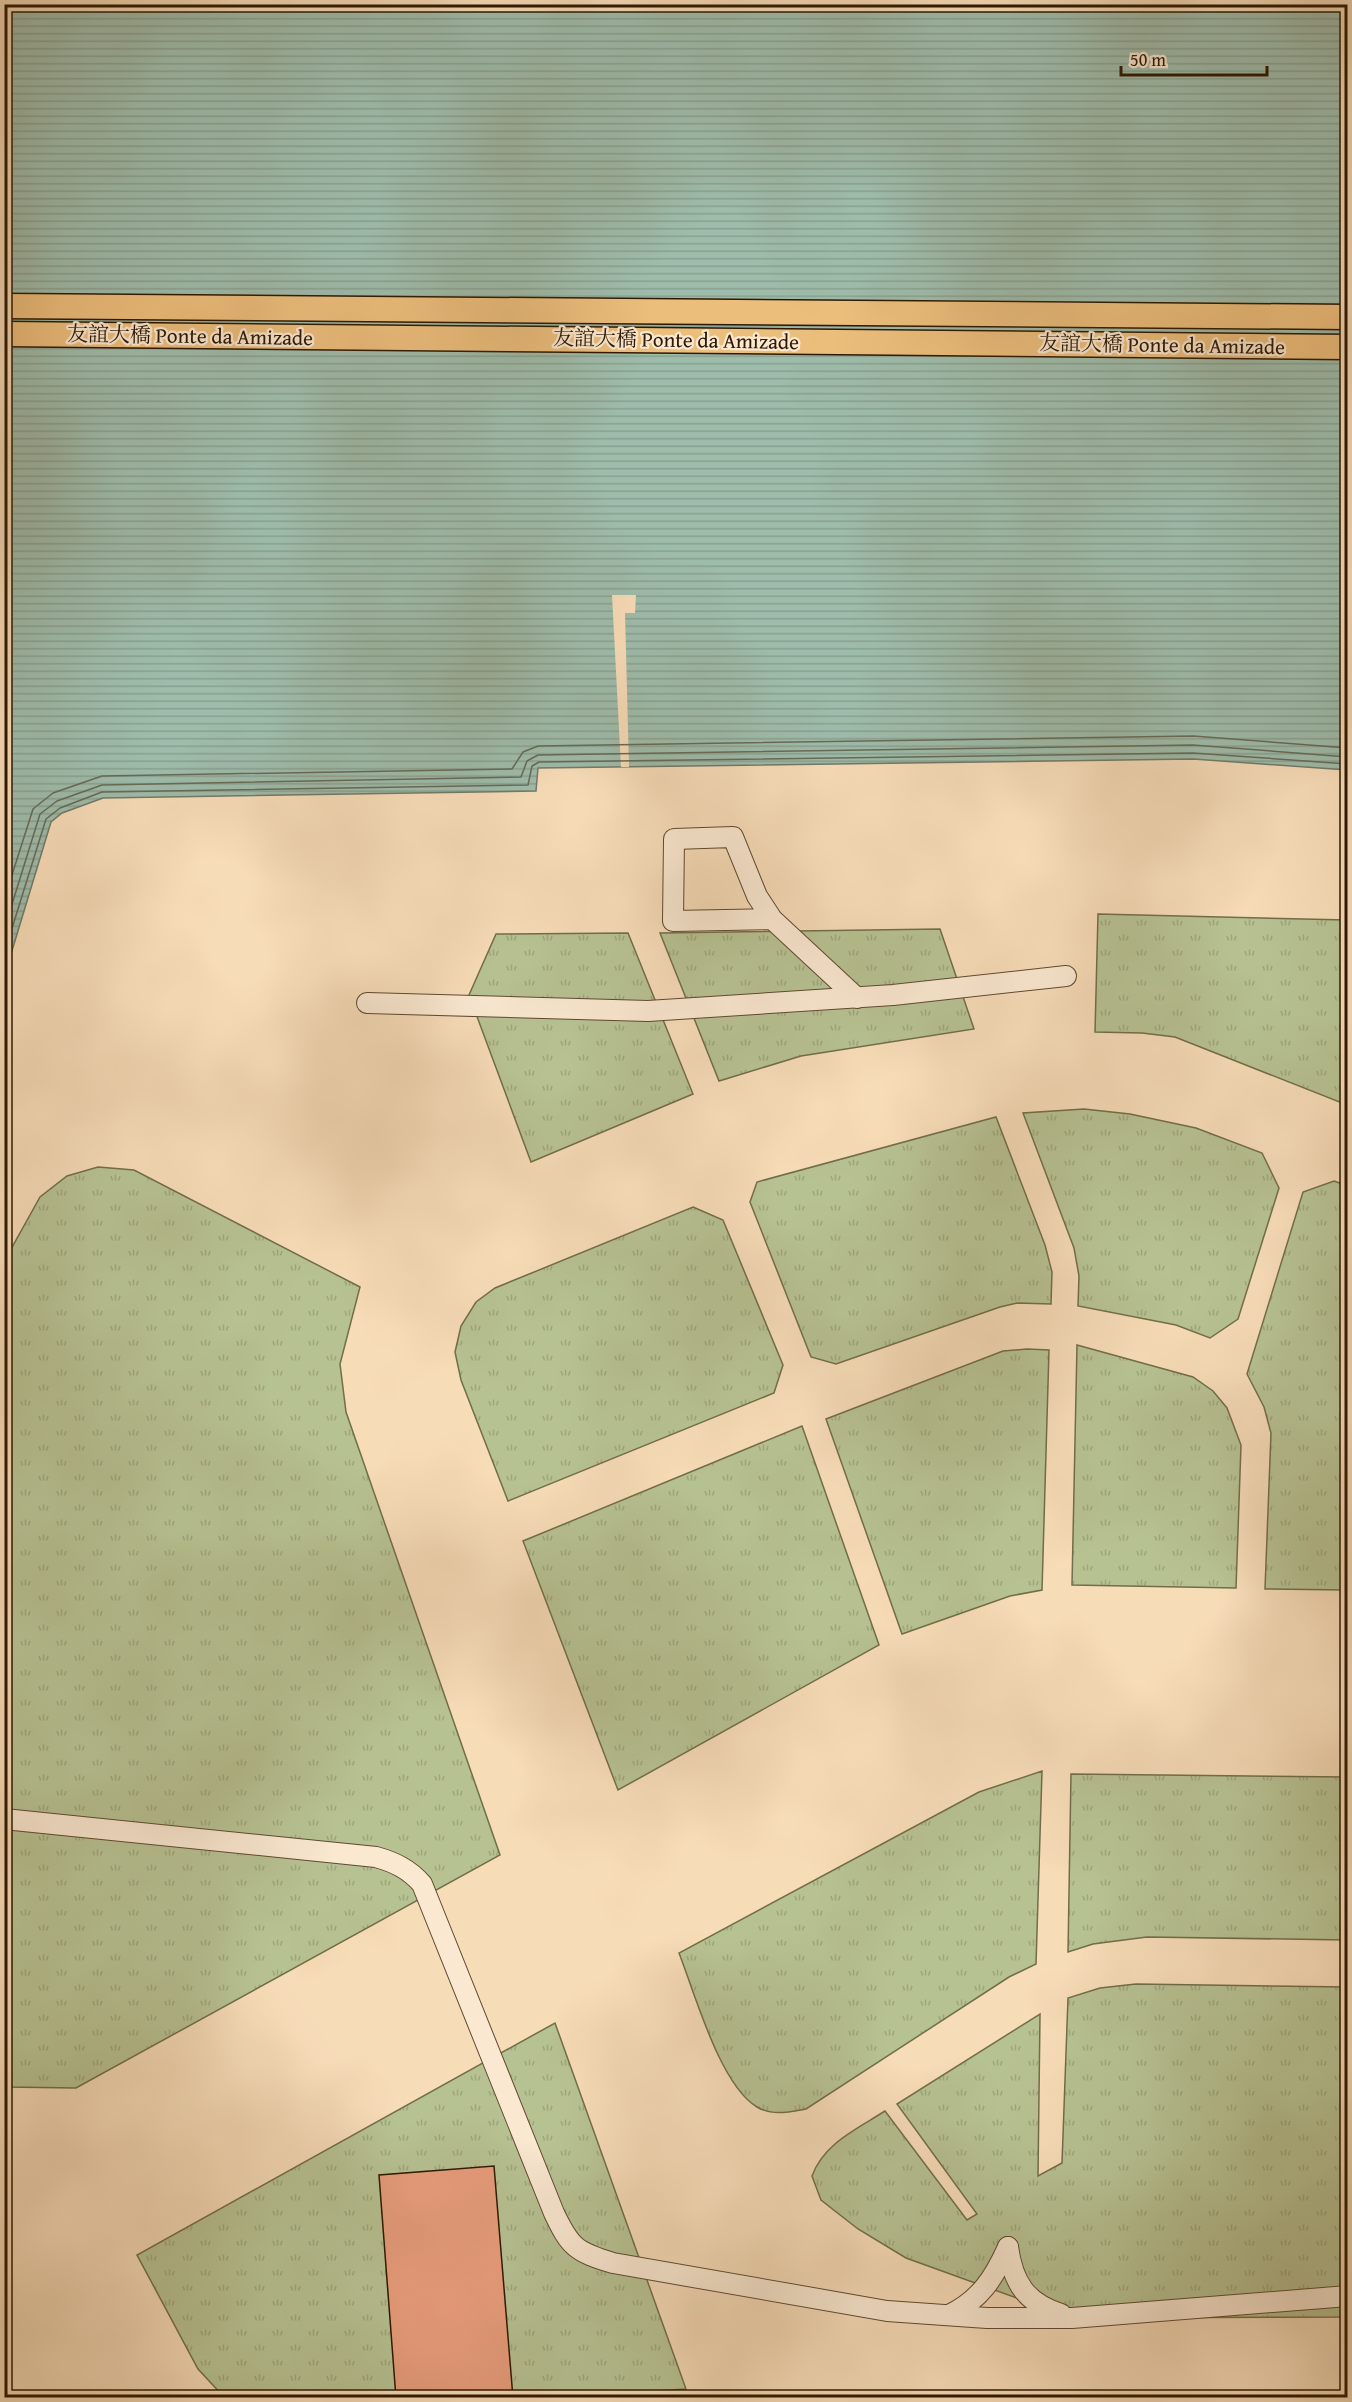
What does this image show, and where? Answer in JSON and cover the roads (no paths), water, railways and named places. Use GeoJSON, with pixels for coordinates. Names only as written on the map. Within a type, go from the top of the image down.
{"type":"FeatureCollection","features":[{"type":"Feature","properties":{"kind":"main road","name":"友誼大橋 Ponte da Amizade"},"geometry":{"type":"LineString","coordinates":[[4,306],[1347,317]]}},
{"type":"Feature","properties":{"kind":"main road","name":"友誼大橋 Ponte da Amizade"},"geometry":{"type":"LineString","coordinates":[[4,334],[1347,347]]}},
{"type":"Feature","properties":{"kind":"street"},"geometry":{"type":"LineString","coordinates":[[772,919],[673,921],[674,839],[734,837],[757,896],[772,919],[857,998]]}},
{"type":"Feature","properties":{"kind":"street"},"geometry":{"type":"LineString","coordinates":[[367,1004],[648,1011],[857,998],[1066,976]]}},
{"type":"Feature","properties":{"kind":"street"},"geometry":{"type":"LineString","coordinates":[[4,1819],[376,1857],[392,1862],[411,1873],[422,1884],[567,2240],[586,2254],[612,2263],[801,2298],[887,2311],[949,2315],[1072,2318],[1347,2296]]}},
{"type":"Feature","properties":{"kind":"street"},"geometry":{"type":"LineString","coordinates":[[949,2315],[967,2306],[980,2295],[994,2278],[1008,2247],[1011,2267],[1025,2294],[1041,2308],[1072,2318]]}},
{"type":"Feature","properties":{"kind":"water"},"geometry":{"type":"Polygon","coordinates":[[[5,5],[1347,5],[1347,770],[1193,759],[538,768],[536,791],[103,798],[62,813],[51,822],[11,954],[5,966],[5,5]]]}}]}
